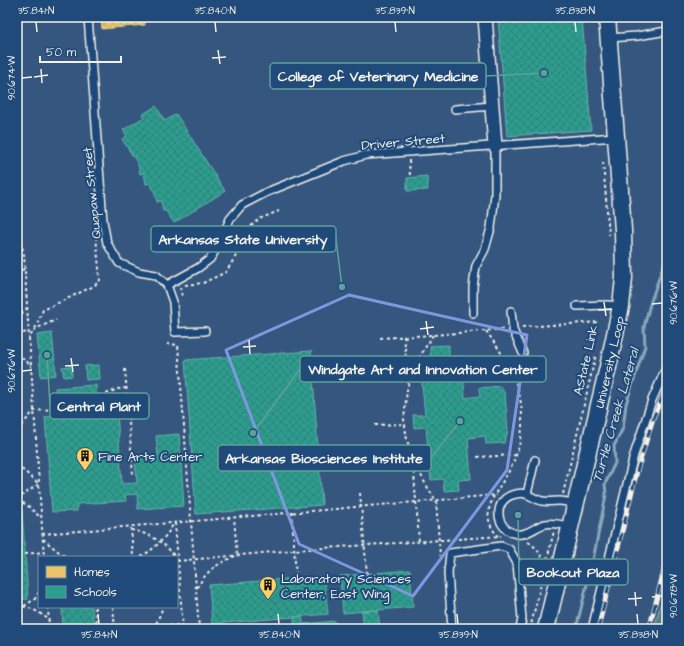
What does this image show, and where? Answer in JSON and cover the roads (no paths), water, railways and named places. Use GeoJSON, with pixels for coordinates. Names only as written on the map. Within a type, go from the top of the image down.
{"type":"FeatureCollection","features":[{"type":"Feature","properties":{"kind":"street"},"geometry":{"type":"LineString","coordinates":[[485,17],[495,146]]}},
{"type":"Feature","properties":{"kind":"street","name":"University Loop"},"geometry":{"type":"LineString","coordinates":[[546,629],[563,525],[621,306],[624,278],[623,243],[609,137],[609,38],[607,17]]}},
{"type":"Feature","properties":{"kind":"lane","name":"Quapaw Street"},"geometry":{"type":"LineString","coordinates":[[88,17],[103,220],[107,243],[119,263],[140,272],[156,275],[167,285]]}},
{"type":"Feature","properties":{"kind":"lane"},"geometry":{"type":"LineString","coordinates":[[609,38],[637,36],[667,31]]}},
{"type":"Feature","properties":{"kind":"lane"},"geometry":{"type":"LineString","coordinates":[[455,109],[492,106]]}},
{"type":"Feature","properties":{"kind":"lane","name":"Driver Street"},"geometry":{"type":"LineString","coordinates":[[167,285],[198,268],[210,259],[218,246],[230,219],[242,205],[267,192],[354,158],[366,155],[609,137]]}},
{"type":"Feature","properties":{"kind":"lane"},"geometry":{"type":"LineString","coordinates":[[473,313],[473,287],[476,266],[485,249],[491,228],[496,195],[495,146]]}},
{"type":"Feature","properties":{"kind":"lane"},"geometry":{"type":"LineString","coordinates":[[167,285],[174,302],[175,332],[205,331]]}},
{"type":"Feature","properties":{"kind":"lane"},"geometry":{"type":"LineString","coordinates":[[577,306],[621,306]]}},
{"type":"Feature","properties":{"kind":"lane"},"geometry":{"type":"LineString","coordinates":[[511,311],[513,330],[523,353]]}},
{"type":"Feature","properties":{"kind":"lane"},"geometry":{"type":"LineString","coordinates":[[592,629],[634,455],[652,400],[667,366]]}},
{"type":"Feature","properties":{"kind":"lane"},"geometry":{"type":"LineString","coordinates":[[527,494],[535,460]]}},
{"type":"Feature","properties":{"kind":"lane"},"geometry":{"type":"LineString","coordinates":[[563,525],[546,524],[525,534],[517,534],[507,530],[501,522],[499,506],[504,499],[515,494],[527,494],[542,501],[568,503]]}},
{"type":"Feature","properties":{"kind":"lane"},"geometry":{"type":"LineString","coordinates":[[452,629],[448,573],[450,552],[501,546],[509,549],[517,563],[522,619],[520,629]]}},
{"type":"Feature","properties":{"kind":"waterway","name":"Turtle Creek Lateral"},"geometry":{"type":"LineString","coordinates":[[576,629],[593,560],[606,495],[605,484],[615,463],[614,446],[623,428],[626,404],[645,346],[644,327],[650,304],[667,255]]}},
{"type":"Feature","properties":{"kind":"railway"},"geometry":{"type":"LineString","coordinates":[[598,629],[638,468],[654,416],[667,387]]}},
{"type":"Feature","properties":{"kind":"railway"},"geometry":{"type":"LineString","coordinates":[[649,629],[667,557]]}},
{"type":"Feature","properties":{"kind":"place","name":"College of Veterinary Medicine"},"geometry":{"type":"Point","coordinates":[544,73]}},
{"type":"Feature","properties":{"kind":"place","name":"Arkansas State University"},"geometry":{"type":"Point","coordinates":[342,287]}},
{"type":"Feature","properties":{"kind":"place","name":"Central Plant"},"geometry":{"type":"Point","coordinates":[47,355]}},
{"type":"Feature","properties":{"kind":"place","name":"Arkansas Biosciences Institute"},"geometry":{"type":"Point","coordinates":[460,421]}},
{"type":"Feature","properties":{"kind":"place","name":"Windgate Art and Innovation Center"},"geometry":{"type":"Point","coordinates":[253,433]}},
{"type":"Feature","properties":{"kind":"place","name":"Fine Arts Center"},"geometry":{"type":"Point","coordinates":[85,471]}},
{"type":"Feature","properties":{"kind":"place","name":"Bookout Plaza"},"geometry":{"type":"Point","coordinates":[518,515]}},
{"type":"Feature","properties":{"kind":"place","name":"Laboratory Sciences Center, East Wing"},"geometry":{"type":"Point","coordinates":[268,600]}}]}
